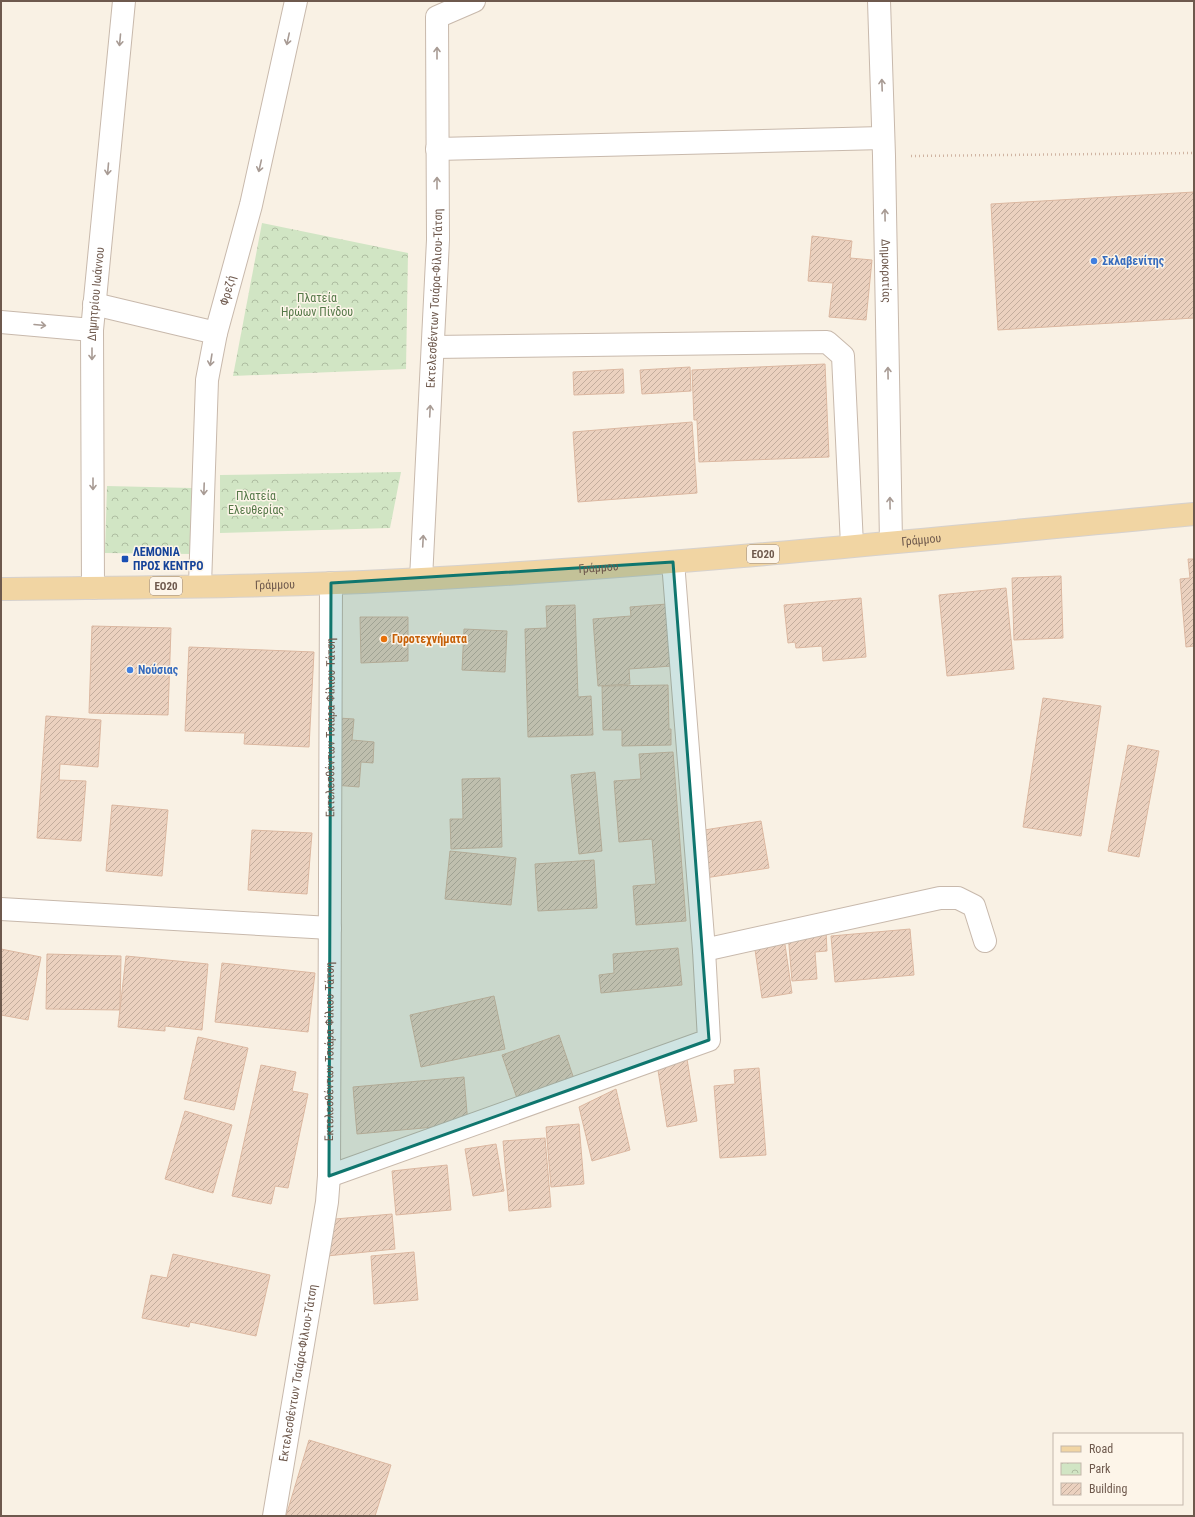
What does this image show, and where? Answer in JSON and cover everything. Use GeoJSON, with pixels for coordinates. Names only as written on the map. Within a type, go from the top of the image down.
{"type":"FeatureCollection","features":[{"type":"Feature","properties":{"kind":"main road","name":"Γράμμου"},"geometry":{"type":"LineString","coordinates":[[1,589],[331,583],[421,579],[673,562],[1194,514]]}},
{"type":"Feature","properties":{"kind":"street","name":"Δημητρίου Ιωάννου"},"geometry":{"type":"LineString","coordinates":[[93,588],[92,330],[124,1]]}},
{"type":"Feature","properties":{"kind":"street","name":"Φρεζή"},"geometry":{"type":"LineString","coordinates":[[200,586],[207,380],[216,333],[251,205],[296,1]]}},
{"type":"Feature","properties":{"kind":"street","name":"Εκτελεσθέντων Τσιάρα-Φίλιου-Τάτση"},"geometry":{"type":"LineString","coordinates":[[421,579],[438,240],[437,9],[474,1]]}},
{"type":"Feature","properties":{"kind":"street","name":"Δημοκρατίας"},"geometry":{"type":"LineString","coordinates":[[879,1],[884,147],[891,542]]}},
{"type":"Feature","properties":{"kind":"street"},"geometry":{"type":"LineString","coordinates":[[437,149],[884,147]]}},
{"type":"Feature","properties":{"kind":"street"},"geometry":{"type":"LineString","coordinates":[[94,304],[216,333]]}},
{"type":"Feature","properties":{"kind":"street"},"geometry":{"type":"LineString","coordinates":[[1,322],[92,330]]}},
{"type":"Feature","properties":{"kind":"street"},"geometry":{"type":"LineString","coordinates":[[433,347],[827,342],[843,356],[852,545]]}},
{"type":"Feature","properties":{"kind":"street"},"geometry":{"type":"LineString","coordinates":[[329,1176],[709,1040],[704,950],[673,562]]}},
{"type":"Feature","properties":{"kind":"street","name":"Εκτελεσθέντων Τσιάρα-Φίλιου-Τάτση"},"geometry":{"type":"LineString","coordinates":[[274,1516],[327,1202],[329,1176],[331,583]]}},
{"type":"Feature","properties":{"kind":"street"},"geometry":{"type":"LineString","coordinates":[[704,950],[940,898],[958,898],[974,906],[985,941]]}},
{"type":"Feature","properties":{"kind":"street"},"geometry":{"type":"LineString","coordinates":[[1,909],[330,928]]}},
{"type":"Feature","properties":{"kind":"path"},"geometry":{"type":"LineString","coordinates":[[884,147],[1194,153]]}},
{"type":"Feature","properties":{"kind":"highlighted area"},"geometry":{"type":"Polygon","coordinates":[[[673,562],[709,1040],[329,1176],[331,583],[673,562]]]}},
{"type":"Feature","properties":{"kind":"green space","name":"Πλατεία Ηρώων Πίνδου"},"geometry":{"type":"Polygon","coordinates":[[[262,223],[408,253],[406,369],[233,376],[262,223]]]}},
{"type":"Feature","properties":{"kind":"green space","name":"Πλατεία Ελευθερίας"},"geometry":{"type":"Polygon","coordinates":[[[401,472],[390,528],[220,533],[220,475],[401,472]]]}},
{"type":"Feature","properties":{"kind":"green space"},"geometry":{"type":"Polygon","coordinates":[[[107,486],[192,488],[191,554],[105,553],[107,486]]]}},
{"type":"Feature","properties":{"kind":"building","name":"Σκλαβενίτης"},"geometry":{"type":"Polygon","coordinates":[[[1194,192],[1194,318],[998,330],[991,204],[1194,192]]]}},
{"type":"Feature","properties":{"kind":"building"},"geometry":{"type":"Polygon","coordinates":[[[812,236],[852,241],[850,258],[872,260],[866,320],[829,317],[833,283],[808,281],[812,236]]]}},
{"type":"Feature","properties":{"kind":"building"},"geometry":{"type":"Polygon","coordinates":[[[825,364],[829,457],[699,462],[697,420],[694,420],[692,370],[825,364]]]}},
{"type":"Feature","properties":{"kind":"building"},"geometry":{"type":"Polygon","coordinates":[[[690,367],[691,391],[642,394],[640,370],[690,367]]]}},
{"type":"Feature","properties":{"kind":"building"},"geometry":{"type":"Polygon","coordinates":[[[623,369],[624,393],[574,395],[573,372],[623,369]]]}},
{"type":"Feature","properties":{"kind":"building"},"geometry":{"type":"Polygon","coordinates":[[[692,422],[697,493],[578,502],[573,432],[692,422]]]}},
{"type":"Feature","properties":{"kind":"building"},"geometry":{"type":"Polygon","coordinates":[[[1188,559],[1194,559],[1194,646],[1186,647],[1180,579],[1190,578],[1188,559]]]}},
{"type":"Feature","properties":{"kind":"building"},"geometry":{"type":"Polygon","coordinates":[[[1061,576],[1063,638],[1014,640],[1012,578],[1061,576]]]}},
{"type":"Feature","properties":{"kind":"building"},"geometry":{"type":"Polygon","coordinates":[[[1006,588],[1014,669],[947,676],[939,595],[1006,588]]]}},
{"type":"Feature","properties":{"kind":"building"},"geometry":{"type":"Polygon","coordinates":[[[861,598],[866,657],[823,661],[822,646],[796,648],[795,642],[788,643],[784,605],[861,598]]]}},
{"type":"Feature","properties":{"kind":"building"},"geometry":{"type":"Polygon","coordinates":[[[667,604],[672,666],[629,669],[630,684],[598,686],[593,619],[631,616],[630,607],[667,604]]]}},
{"type":"Feature","properties":{"kind":"building"},"geometry":{"type":"Polygon","coordinates":[[[575,605],[578,697],[591,696],[593,735],[528,737],[525,629],[547,628],[546,606],[575,605]]]}},
{"type":"Feature","properties":{"kind":"building","name":"Γυροτεχνήματα"},"geometry":{"type":"Polygon","coordinates":[[[360,617],[408,617],[408,661],[361,663],[360,617]]]}},
{"type":"Feature","properties":{"kind":"building","name":"Νούσιας"},"geometry":{"type":"Polygon","coordinates":[[[92,626],[171,628],[168,715],[89,713],[92,626]]]}},
{"type":"Feature","properties":{"kind":"building"},"geometry":{"type":"Polygon","coordinates":[[[464,629],[507,631],[505,672],[462,670],[464,629]]]}},
{"type":"Feature","properties":{"kind":"building"},"geometry":{"type":"Polygon","coordinates":[[[189,647],[314,652],[309,747],[244,744],[245,733],[185,731],[189,647]]]}},
{"type":"Feature","properties":{"kind":"building"},"geometry":{"type":"Polygon","coordinates":[[[668,685],[671,745],[622,746],[622,730],[603,730],[602,686],[668,685]]]}},
{"type":"Feature","properties":{"kind":"building"},"geometry":{"type":"Polygon","coordinates":[[[1043,698],[1101,706],[1081,836],[1023,827],[1043,698]]]}},
{"type":"Feature","properties":{"kind":"building"},"geometry":{"type":"Polygon","coordinates":[[[46,716],[101,720],[98,767],[60,764],[59,780],[86,781],[81,841],[37,838],[46,716]]]}},
{"type":"Feature","properties":{"kind":"building"},"geometry":{"type":"Polygon","coordinates":[[[338,718],[354,719],[352,740],[374,742],[373,763],[361,762],[359,787],[334,785],[338,718]]]}},
{"type":"Feature","properties":{"kind":"building"},"geometry":{"type":"Polygon","coordinates":[[[1128,745],[1159,751],[1139,857],[1108,851],[1128,745]]]}},
{"type":"Feature","properties":{"kind":"building"},"geometry":{"type":"Polygon","coordinates":[[[673,752],[686,921],[636,925],[633,886],[656,884],[652,839],[619,842],[614,781],[641,779],[639,754],[673,752]]]}},
{"type":"Feature","properties":{"kind":"building"},"geometry":{"type":"Polygon","coordinates":[[[595,772],[602,851],[579,854],[571,775],[595,772]]]}},
{"type":"Feature","properties":{"kind":"building"},"geometry":{"type":"Polygon","coordinates":[[[500,778],[502,847],[451,849],[450,819],[463,819],[462,779],[500,778]]]}},
{"type":"Feature","properties":{"kind":"building"},"geometry":{"type":"Polygon","coordinates":[[[112,805],[168,810],[162,876],[106,871],[112,805]]]}},
{"type":"Feature","properties":{"kind":"building"},"geometry":{"type":"Polygon","coordinates":[[[761,821],[769,868],[705,878],[698,831],[761,821]]]}},
{"type":"Feature","properties":{"kind":"building"},"geometry":{"type":"Polygon","coordinates":[[[252,830],[312,833],[307,894],[248,890],[252,830]]]}},
{"type":"Feature","properties":{"kind":"building"},"geometry":{"type":"Polygon","coordinates":[[[450,851],[516,858],[511,905],[445,899],[450,851]]]}},
{"type":"Feature","properties":{"kind":"building"},"geometry":{"type":"Polygon","coordinates":[[[594,860],[597,908],[538,911],[535,864],[594,860]]]}},
{"type":"Feature","properties":{"kind":"building"},"geometry":{"type":"Polygon","coordinates":[[[910,929],[914,975],[835,982],[831,936],[910,929]]]}},
{"type":"Feature","properties":{"kind":"building"},"geometry":{"type":"Polygon","coordinates":[[[826,931],[827,951],[815,952],[817,979],[792,981],[788,934],[826,931]]]}},
{"type":"Feature","properties":{"kind":"building"},"geometry":{"type":"Polygon","coordinates":[[[784,938],[792,993],[762,998],[754,943],[784,938]]]}},
{"type":"Feature","properties":{"kind":"building"},"geometry":{"type":"Polygon","coordinates":[[[678,948],[682,985],[601,993],[599,975],[614,973],[613,954],[678,948]]]}},
{"type":"Feature","properties":{"kind":"building"},"geometry":{"type":"Polygon","coordinates":[[[1,949],[41,957],[28,1020],[1,1015],[1,949]]]}},
{"type":"Feature","properties":{"kind":"building"},"geometry":{"type":"Polygon","coordinates":[[[47,954],[121,956],[120,1010],[46,1009],[47,954]]]}},
{"type":"Feature","properties":{"kind":"building"},"geometry":{"type":"Polygon","coordinates":[[[126,956],[208,964],[202,1030],[165,1026],[165,1031],[118,1027],[126,956]]]}},
{"type":"Feature","properties":{"kind":"building"},"geometry":{"type":"Polygon","coordinates":[[[222,963],[315,973],[308,1032],[215,1022],[222,963]]]}},
{"type":"Feature","properties":{"kind":"building"},"geometry":{"type":"Polygon","coordinates":[[[494,996],[505,1049],[421,1067],[410,1015],[494,996]]]}},
{"type":"Feature","properties":{"kind":"building"},"geometry":{"type":"Polygon","coordinates":[[[559,1035],[576,1085],[519,1104],[502,1055],[559,1035]]]}},
{"type":"Feature","properties":{"kind":"building"},"geometry":{"type":"Polygon","coordinates":[[[198,1037],[248,1048],[234,1110],[184,1099],[198,1037]]]}},
{"type":"Feature","properties":{"kind":"building"},"geometry":{"type":"Polygon","coordinates":[[[687,1059],[697,1121],[667,1127],[657,1064],[687,1059]]]}},
{"type":"Feature","properties":{"kind":"building"},"geometry":{"type":"Polygon","coordinates":[[[261,1065],[296,1072],[292,1091],[308,1094],[288,1188],[275,1186],[271,1204],[232,1196],[261,1065]]]}},
{"type":"Feature","properties":{"kind":"building"},"geometry":{"type":"Polygon","coordinates":[[[759,1068],[766,1155],[720,1158],[714,1086],[735,1084],[734,1070],[759,1068]]]}},
{"type":"Feature","properties":{"kind":"building"},"geometry":{"type":"Polygon","coordinates":[[[464,1077],[468,1124],[357,1134],[353,1087],[464,1077]]]}},
{"type":"Feature","properties":{"kind":"building"},"geometry":{"type":"Polygon","coordinates":[[[616,1089],[630,1150],[592,1161],[579,1107],[616,1089]]]}},
{"type":"Feature","properties":{"kind":"building"},"geometry":{"type":"Polygon","coordinates":[[[185,1111],[232,1125],[213,1193],[165,1179],[185,1111]]]}},
{"type":"Feature","properties":{"kind":"building"},"geometry":{"type":"Polygon","coordinates":[[[579,1124],[584,1184],[551,1187],[546,1127],[579,1124]]]}},
{"type":"Feature","properties":{"kind":"building"},"geometry":{"type":"Polygon","coordinates":[[[545,1138],[551,1207],[509,1211],[503,1141],[545,1138]]]}},
{"type":"Feature","properties":{"kind":"building"},"geometry":{"type":"Polygon","coordinates":[[[496,1144],[504,1191],[473,1196],[465,1149],[496,1144]]]}},
{"type":"Feature","properties":{"kind":"building"},"geometry":{"type":"Polygon","coordinates":[[[447,1165],[451,1210],[396,1215],[392,1171],[447,1165]]]}},
{"type":"Feature","properties":{"kind":"building"},"geometry":{"type":"Polygon","coordinates":[[[392,1214],[395,1249],[327,1256],[324,1220],[392,1214]]]}},
{"type":"Feature","properties":{"kind":"building"},"geometry":{"type":"Polygon","coordinates":[[[414,1252],[418,1300],[374,1304],[371,1256],[414,1252]]]}},
{"type":"Feature","properties":{"kind":"building"},"geometry":{"type":"Polygon","coordinates":[[[173,1254],[270,1275],[256,1336],[190,1322],[189,1327],[142,1318],[151,1275],[167,1278],[173,1254]]]}},
{"type":"Feature","properties":{"kind":"building"},"geometry":{"type":"Polygon","coordinates":[[[309,1440],[391,1465],[375,1516],[286,1516],[309,1440]]]}},
{"type":"Feature","properties":{"kind":"place","name":"Σκλαβενίτης"},"geometry":{"type":"Point","coordinates":[1094,261]}},
{"type":"Feature","properties":{"kind":"place","name":"ΛΕΜΟΝΙΑ ΠΡΟΣ ΚΕΝΤΡΟ"},"geometry":{"type":"Point","coordinates":[125,559]}},
{"type":"Feature","properties":{"kind":"place","name":"Γυροτεχνήματα"},"geometry":{"type":"Point","coordinates":[384,639]}},
{"type":"Feature","properties":{"kind":"place","name":"Νούσιας"},"geometry":{"type":"Point","coordinates":[130,670]}}]}
